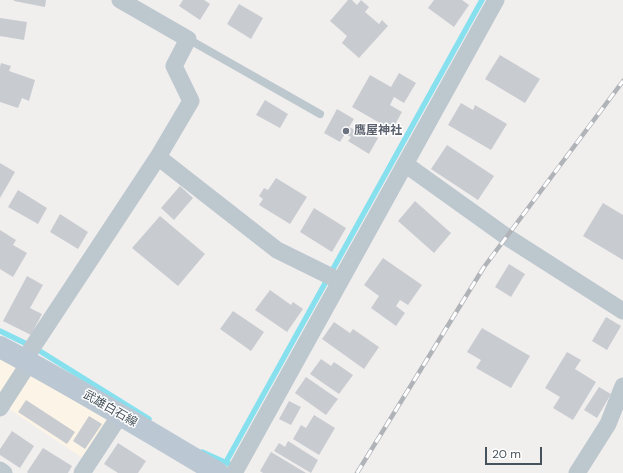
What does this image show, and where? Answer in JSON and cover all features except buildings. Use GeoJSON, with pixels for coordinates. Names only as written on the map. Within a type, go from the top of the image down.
{"type":"FeatureCollection","features":[{"type":"Feature","properties":{"kind":"main road","name":"武雄白石線"},"geometry":{"type":"LineString","coordinates":[[0,348],[29,354],[120,415],[218,473]]}},
{"type":"Feature","properties":{"kind":"street"},"geometry":{"type":"LineString","coordinates":[[0,408],[29,354],[158,158],[191,101],[174,66],[188,38],[120,0]]}},
{"type":"Feature","properties":{"kind":"street"},"geometry":{"type":"LineString","coordinates":[[238,467],[333,278],[405,164],[496,0]]}},
{"type":"Feature","properties":{"kind":"street"},"geometry":{"type":"LineString","coordinates":[[158,158],[277,250],[333,278]]}},
{"type":"Feature","properties":{"kind":"street"},"geometry":{"type":"LineString","coordinates":[[405,164],[507,237],[623,311]]}},
{"type":"Feature","properties":{"kind":"street"},"geometry":{"type":"LineString","coordinates":[[577,473],[608,424],[623,386]]}},
{"type":"Feature","properties":{"kind":"street"},"geometry":{"type":"LineString","coordinates":[[82,473],[120,415]]}},
{"type":"Feature","properties":{"kind":"street"},"geometry":{"type":"LineString","coordinates":[[0,470],[4,473]]}},
{"type":"Feature","properties":{"kind":"lane"},"geometry":{"type":"LineString","coordinates":[[188,38],[320,114]]}},
{"type":"Feature","properties":{"kind":"shaded area"},"geometry":{"type":"Polygon","coordinates":[[[0,357],[111,419],[84,459],[0,403],[0,357]]]}},
{"type":"Feature","properties":{"kind":"waterway"},"geometry":{"type":"LineString","coordinates":[[226,462],[482,0]]}},
{"type":"Feature","properties":{"kind":"waterway"},"geometry":{"type":"LineString","coordinates":[[0,331],[35,348],[149,419]]}},
{"type":"Feature","properties":{"kind":"waterway"},"geometry":{"type":"LineString","coordinates":[[202,452],[229,464]]}},
{"type":"Feature","properties":{"kind":"railway"},"geometry":{"type":"LineString","coordinates":[[357,473],[484,267],[623,81]]}},
{"type":"Feature","properties":{"kind":"place","name":"鷹屋神社"},"geometry":{"type":"Point","coordinates":[346,131]}}]}
